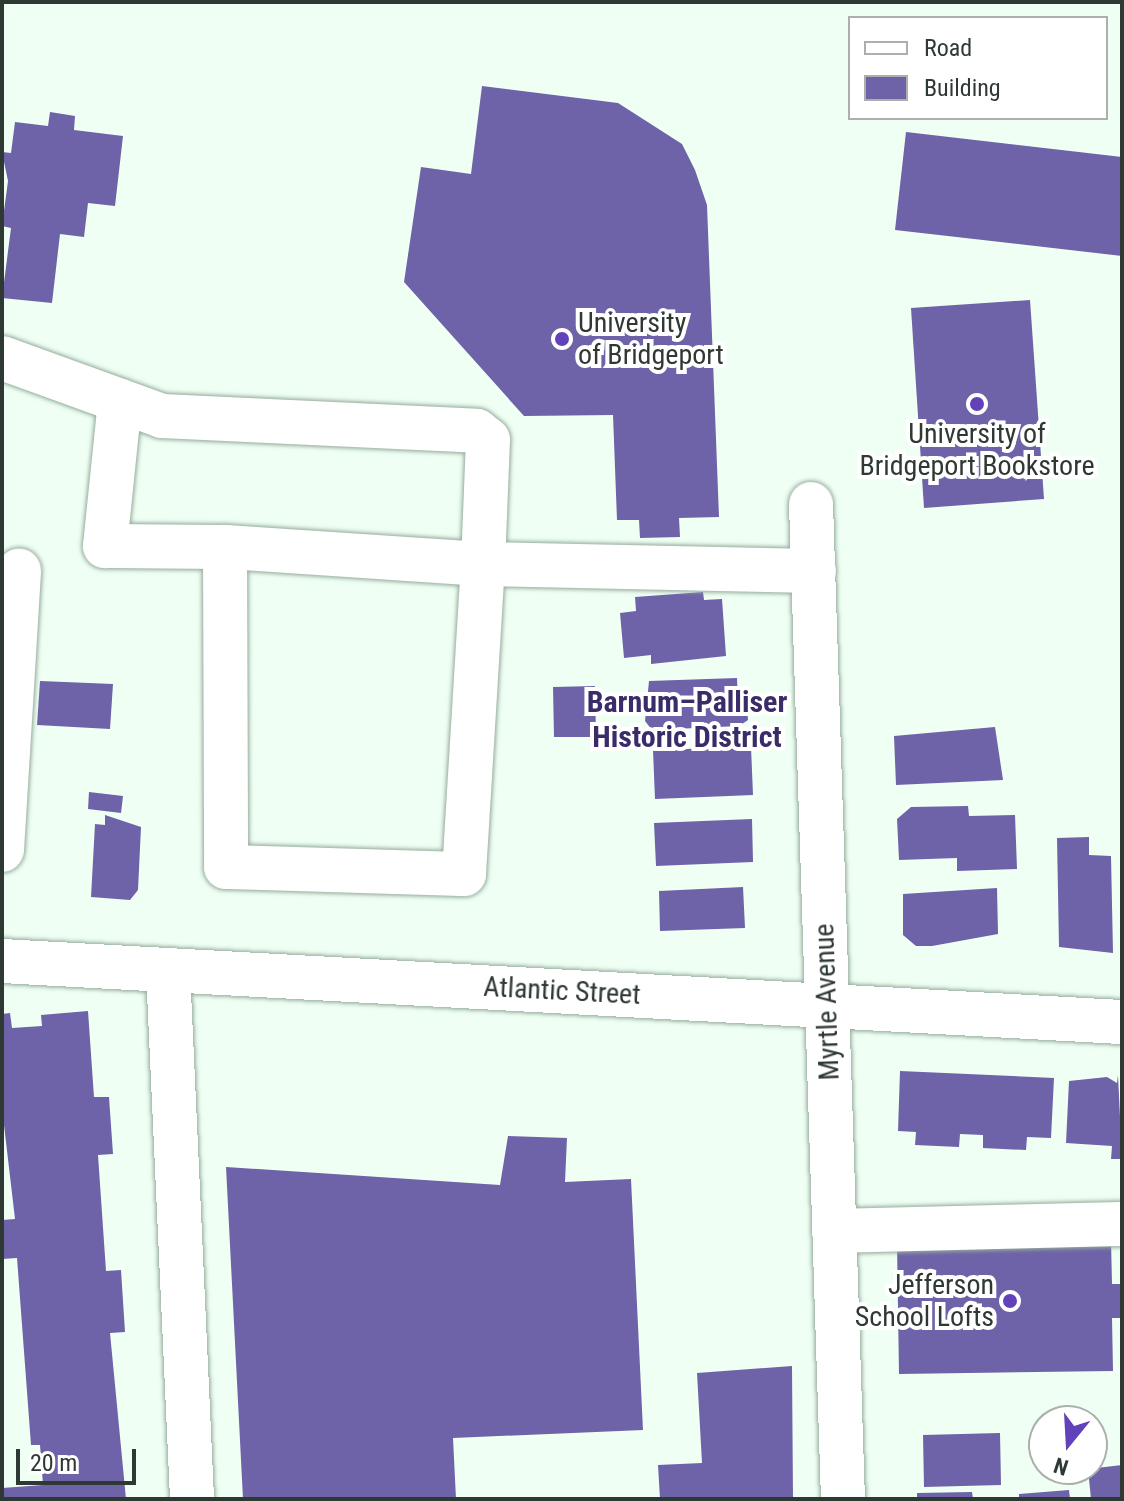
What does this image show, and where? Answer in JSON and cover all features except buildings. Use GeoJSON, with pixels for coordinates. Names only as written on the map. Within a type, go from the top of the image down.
{"type":"FeatureCollection","features":[{"type":"Feature","properties":{"kind":"street"},"geometry":{"type":"LineString","coordinates":[[2,358],[162,416],[477,431],[488,440],[464,874],[226,867],[225,547]]}},
{"type":"Feature","properties":{"kind":"street"},"geometry":{"type":"LineString","coordinates":[[120,401],[105,546],[225,547],[483,564],[814,571]]}},
{"type":"Feature","properties":{"kind":"street","name":"Myrtle Avenue"},"geometry":{"type":"LineString","coordinates":[[811,504],[843,1499]]}},
{"type":"Feature","properties":{"kind":"street"},"geometry":{"type":"LineString","coordinates":[[2,850],[8,654],[19,571]]}},
{"type":"Feature","properties":{"kind":"street","name":"Atlantic Street"},"geometry":{"type":"LineString","coordinates":[[2,961],[1122,1022]]}},
{"type":"Feature","properties":{"kind":"street"},"geometry":{"type":"LineString","coordinates":[[168,970],[192,1499]]}},
{"type":"Feature","properties":{"kind":"street"},"geometry":{"type":"LineString","coordinates":[[834,1231],[1122,1224]]}},
{"type":"Feature","properties":{"kind":"place","name":"University of Bridgeport"},"geometry":{"type":"Point","coordinates":[562,339]}},
{"type":"Feature","properties":{"kind":"place","name":"University of Bridgeport Bookstore"},"geometry":{"type":"Point","coordinates":[977,404]}},
{"type":"Feature","properties":{"kind":"place","name":"Jefferson School Lofts"},"geometry":{"type":"Point","coordinates":[1010,1301]}},
{"type":"Feature","properties":{"kind":"district","name":"Barnum–Palliser Historic District"},"geometry":{"type":"Point","coordinates":[687,719]}}]}
